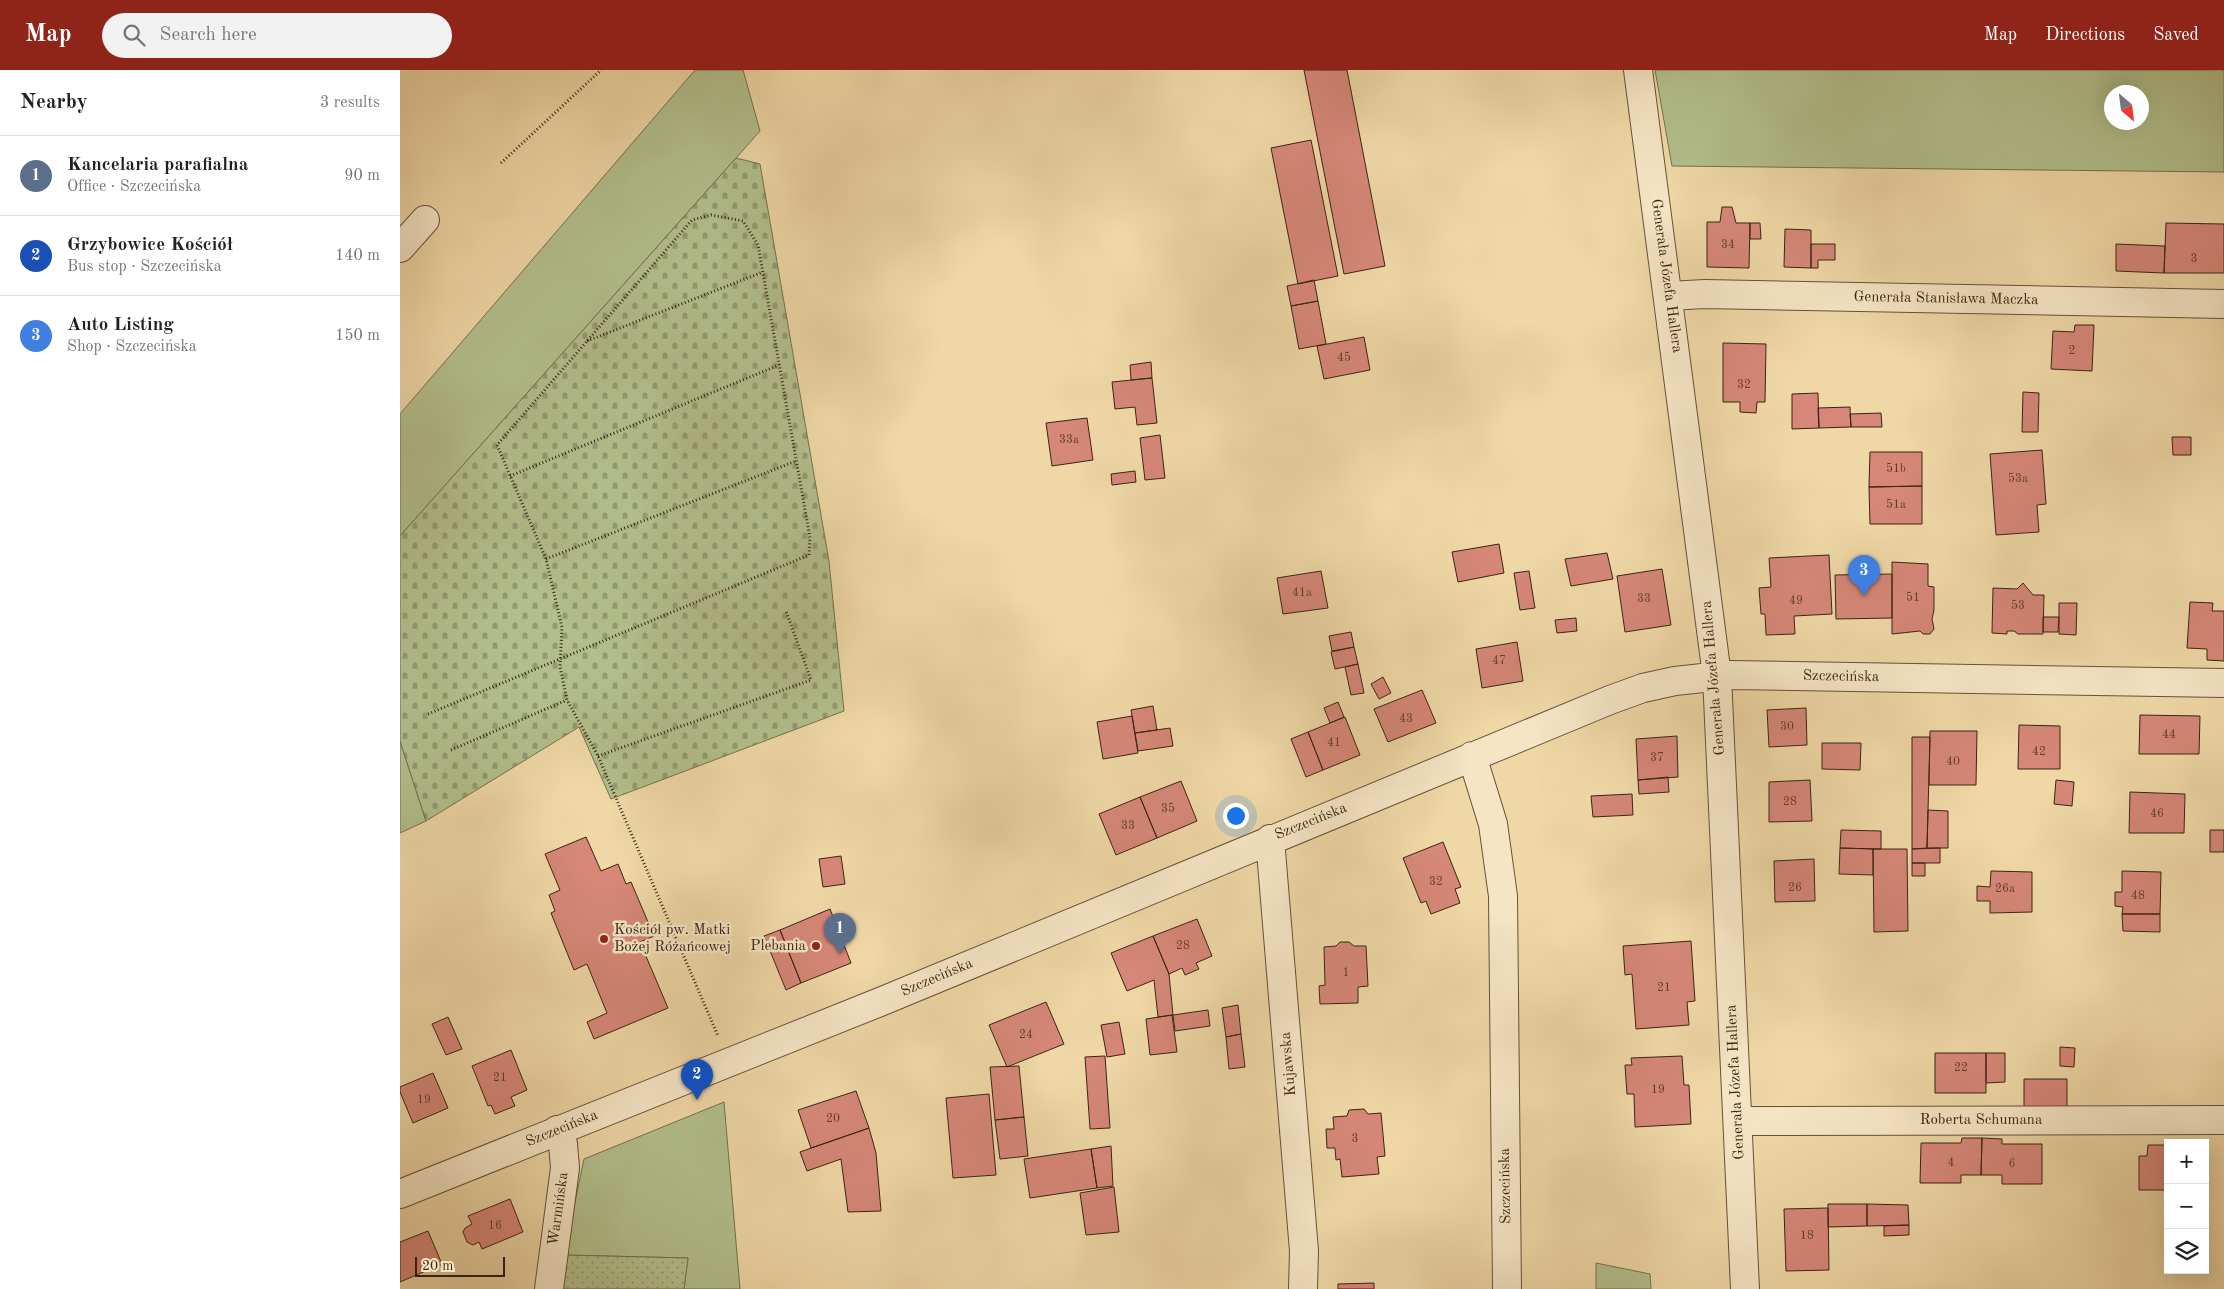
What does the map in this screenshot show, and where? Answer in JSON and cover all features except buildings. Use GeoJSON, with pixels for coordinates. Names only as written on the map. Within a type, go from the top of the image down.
{"type":"FeatureCollection","features":[{"type":"Feature","properties":{"kind":"street","name":"Generała Józefa Hallera"},"geometry":{"type":"LineString","coordinates":[[1638,70],[1717,676],[1745,1289]]}},
{"type":"Feature","properties":{"kind":"street"},"geometry":{"type":"LineString","coordinates":[[400,248],[425,220]]}},
{"type":"Feature","properties":{"kind":"street","name":"Generała Stanisława Maczka"},"geometry":{"type":"LineString","coordinates":[[1668,296],[1705,294],[2224,304]]}},
{"type":"Feature","properties":{"kind":"street","name":"Szczecińska"},"geometry":{"type":"LineString","coordinates":[[400,1194],[729,1062],[1472,756],[1643,688],[1676,681],[1717,676],[2224,683]]}},
{"type":"Feature","properties":{"kind":"street","name":"Szczecińska"},"geometry":{"type":"LineString","coordinates":[[1472,756],[1494,824],[1503,896],[1507,1289]]}},
{"type":"Feature","properties":{"kind":"street","name":"Kujawska"},"geometry":{"type":"LineString","coordinates":[[1270,839],[1304,1251],[1303,1289]]}},
{"type":"Feature","properties":{"kind":"street","name":"Roberta Schumana"},"geometry":{"type":"LineString","coordinates":[[1738,1121],[2224,1120]]}},
{"type":"Feature","properties":{"kind":"street","name":"Warmińska"},"geometry":{"type":"LineString","coordinates":[[549,1289],[565,1168],[563,1144],[557,1130]]}},
{"type":"Feature","properties":{"kind":"path"},"geometry":{"type":"LineString","coordinates":[[501,163],[601,70]]}},
{"type":"Feature","properties":{"kind":"path"},"geometry":{"type":"LineString","coordinates":[[428,714],[561,659],[809,555],[810,538],[758,245],[743,221],[711,215],[692,220],[497,445],[546,559],[562,627],[561,659],[560,667],[567,700],[598,756],[729,1062]]}},
{"type":"Feature","properties":{"kind":"path"},"geometry":{"type":"LineString","coordinates":[[587,341],[763,272]]}},
{"type":"Feature","properties":{"kind":"path"},"geometry":{"type":"LineString","coordinates":[[510,476],[779,365]]}},
{"type":"Feature","properties":{"kind":"path"},"geometry":{"type":"LineString","coordinates":[[546,559],[796,460]]}},
{"type":"Feature","properties":{"kind":"path"},"geometry":{"type":"LineString","coordinates":[[598,756],[811,680],[786,611]]}},
{"type":"Feature","properties":{"kind":"path"},"geometry":{"type":"LineString","coordinates":[[451,750],[567,700]]}},
{"type":"Feature","properties":{"kind":"green space"},"geometry":{"type":"Polygon","coordinates":[[[695,70],[743,70],[760,131],[400,536],[400,414],[695,70]]]}},
{"type":"Feature","properties":{"kind":"green space"},"geometry":{"type":"Polygon","coordinates":[[[1655,70],[2224,70],[2224,172],[1672,166],[1655,70]]]}},
{"type":"Feature","properties":{"kind":"green space"},"geometry":{"type":"Polygon","coordinates":[[[736,158],[760,164],[829,561],[844,711],[611,799],[579,727],[426,821],[400,741],[400,536],[736,158]]]}},
{"type":"Feature","properties":{"kind":"green space"},"geometry":{"type":"Polygon","coordinates":[[[400,741],[426,821],[400,833],[400,741]]]}},
{"type":"Feature","properties":{"kind":"green space"},"geometry":{"type":"Polygon","coordinates":[[[724,1102],[740,1289],[684,1289],[688,1258],[564,1255],[584,1159],[724,1102]]]}},
{"type":"Feature","properties":{"kind":"green space"},"geometry":{"type":"Polygon","coordinates":[[[564,1255],[688,1258],[684,1289],[561,1289],[564,1255]]]}},
{"type":"Feature","properties":{"kind":"green space"},"geometry":{"type":"Polygon","coordinates":[[[1596,1263],[1650,1274],[1651,1289],[1596,1289],[1596,1263]]]}},
{"type":"Feature","properties":{"kind":"place","name":"Auto Listing"},"geometry":{"type":"Point","coordinates":[1864,596]}},
{"type":"Feature","properties":{"kind":"place","name":"Kościół pw. Matki Bożej Różańcowej"},"geometry":{"type":"Point","coordinates":[604,939]}},
{"type":"Feature","properties":{"kind":"place","name":"Plebania"},"geometry":{"type":"Point","coordinates":[816,946]}},
{"type":"Feature","properties":{"kind":"place","name":"Kancelaria parafialna"},"geometry":{"type":"Point","coordinates":[840,954]}},
{"type":"Feature","properties":{"kind":"place","name":"Grzybowice Kościół"},"geometry":{"type":"Point","coordinates":[697,1100]}}]}
